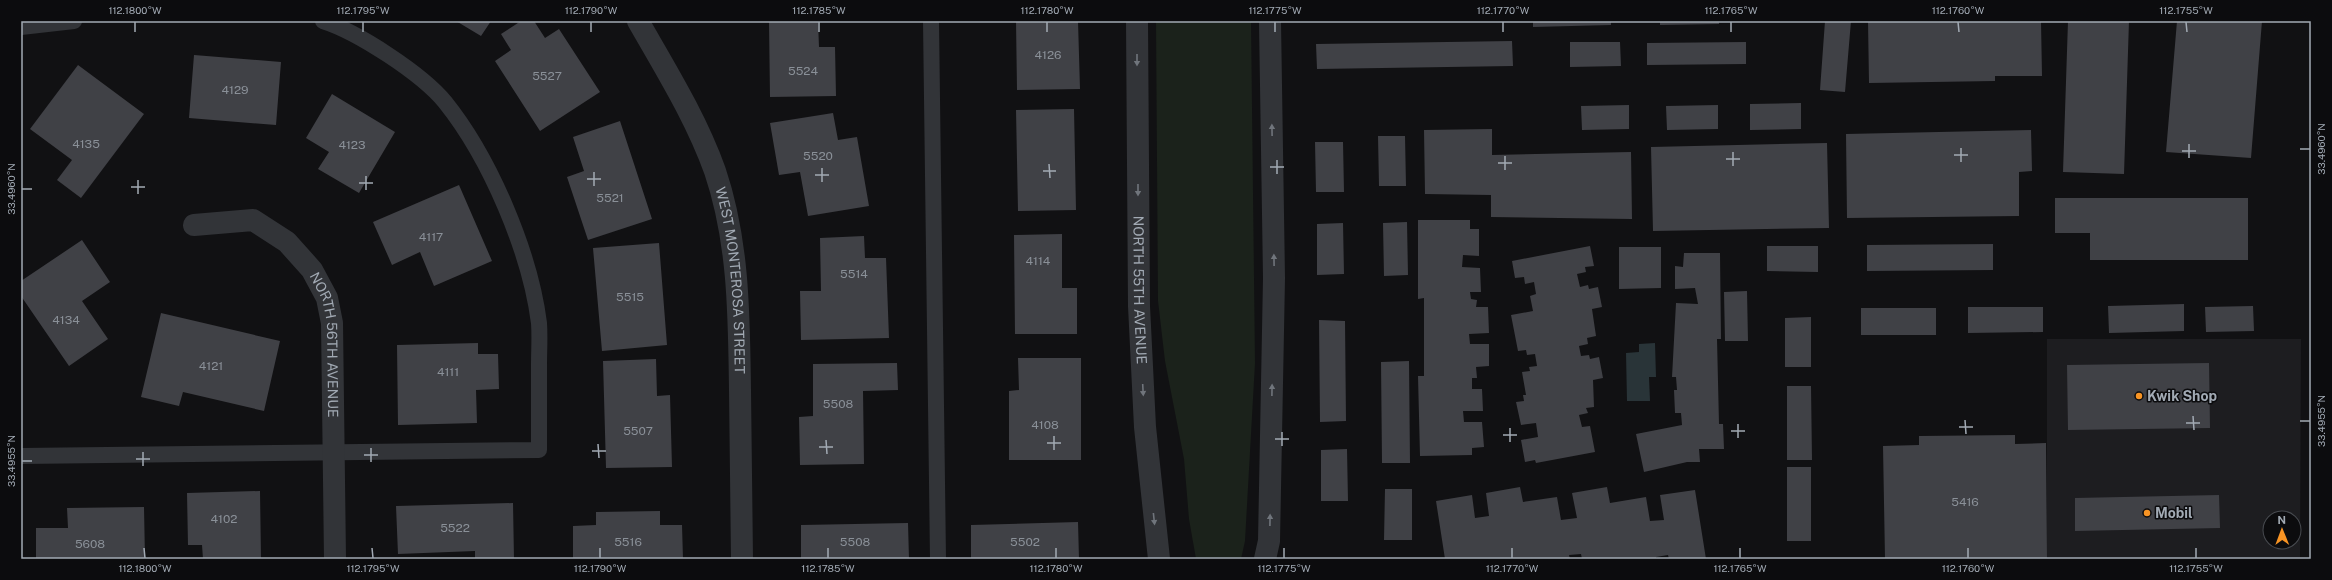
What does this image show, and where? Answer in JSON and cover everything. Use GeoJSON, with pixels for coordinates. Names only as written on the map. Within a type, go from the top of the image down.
{"type":"FeatureCollection","features":[{"type":"Feature","properties":{"kind":"street","name":"WEST MONTEROSA STREET"},"geometry":{"type":"LineString","coordinates":[[638,21],[690,113],[715,172],[729,222],[737,277],[740,326],[742,559]]}},
{"type":"Feature","properties":{"kind":"street","name":"NORTH 55TH AVENUE"},"geometry":{"type":"LineString","coordinates":[[1137,21],[1139,306],[1145,427],[1158,559]]}},
{"type":"Feature","properties":{"kind":"street"},"geometry":{"type":"LineString","coordinates":[[1265,559],[1269,541],[1274,278],[1270,21]]}},
{"type":"Feature","properties":{"kind":"street","name":"NORTH 56TH AVENUE"},"geometry":{"type":"LineString","coordinates":[[194,225],[253,220],[287,242],[312,270],[327,298],[332,323],[335,559]]}},
{"type":"Feature","properties":{"kind":"lane"},"geometry":{"type":"LineString","coordinates":[[21,27],[74,21]]}},
{"type":"Feature","properties":{"kind":"lane"},"geometry":{"type":"LineString","coordinates":[[21,456],[539,450],[539,324],[532,284],[518,239],[492,178],[445,102],[413,74],[374,46],[335,25],[323,21]]}},
{"type":"Feature","properties":{"kind":"lane"},"geometry":{"type":"LineString","coordinates":[[931,21],[938,559]]}},
{"type":"Feature","properties":{"kind":"shaded area"},"geometry":{"type":"Polygon","coordinates":[[[1156,21],[1251,21],[1255,363],[1245,541],[1241,559],[1196,559],[1189,519],[1184,459],[1165,361],[1158,301],[1156,21]]]}},
{"type":"Feature","properties":{"kind":"shaded area"},"geometry":{"type":"Polygon","coordinates":[[[2047,339],[2301,339],[2300,510],[2262,510],[2262,550],[2300,550],[2300,559],[2047,559],[2047,339]]]}},
{"type":"Feature","properties":{"kind":"shaded area"},"geometry":{"type":"Polygon","coordinates":[[[1655,343],[1656,377],[1649,377],[1650,401],[1627,401],[1626,353],[1639,352],[1639,344],[1655,343]]]}},
{"type":"Feature","properties":{"kind":"building"},"geometry":{"type":"Polygon","coordinates":[[[456,21],[491,21],[481,36],[456,21]]]}},
{"type":"Feature","properties":{"kind":"building"},"geometry":{"type":"Polygon","coordinates":[[[521,21],[534,21],[545,38],[559,29],[600,92],[540,131],[495,61],[511,50],[501,34],[521,21]]]}},
{"type":"Feature","properties":{"kind":"building"},"geometry":{"type":"Polygon","coordinates":[[[769,21],[818,21],[819,47],[835,47],[836,96],[770,97],[769,21]]]}},
{"type":"Feature","properties":{"kind":"building"},"geometry":{"type":"Polygon","coordinates":[[[1016,21],[1078,21],[1080,89],[1017,90],[1016,21]]]}},
{"type":"Feature","properties":{"kind":"building"},"geometry":{"type":"Polygon","coordinates":[[[1533,21],[1611,21],[1611,25],[1533,27],[1533,21]]]}},
{"type":"Feature","properties":{"kind":"building"},"geometry":{"type":"Polygon","coordinates":[[[1660,21],[1719,21],[1719,24],[1660,25],[1660,21]]]}},
{"type":"Feature","properties":{"kind":"building"},"geometry":{"type":"Polygon","coordinates":[[[1825,21],[1851,21],[1845,92],[1820,90],[1825,21]]]}},
{"type":"Feature","properties":{"kind":"building"},"geometry":{"type":"Polygon","coordinates":[[[1868,21],[2041,21],[2042,76],[1995,76],[1995,81],[1869,83],[1868,21]]]}},
{"type":"Feature","properties":{"kind":"building"},"geometry":{"type":"Polygon","coordinates":[[[2068,21],[2129,21],[2124,174],[2063,172],[2068,21]]]}},
{"type":"Feature","properties":{"kind":"building"},"geometry":{"type":"Polygon","coordinates":[[[2177,21],[2262,21],[2251,158],[2166,152],[2177,21]]]}},
{"type":"Feature","properties":{"kind":"building"},"geometry":{"type":"Polygon","coordinates":[[[1512,41],[1513,66],[1317,69],[1316,44],[1512,41]]]}},
{"type":"Feature","properties":{"kind":"building"},"geometry":{"type":"Polygon","coordinates":[[[1570,42],[1620,42],[1621,66],[1570,67],[1570,42]]]}},
{"type":"Feature","properties":{"kind":"building"},"geometry":{"type":"Polygon","coordinates":[[[1746,42],[1746,64],[1647,65],[1647,43],[1746,42]]]}},
{"type":"Feature","properties":{"kind":"building"},"geometry":{"type":"Polygon","coordinates":[[[194,55],[281,62],[276,125],[189,118],[194,55]]]}},
{"type":"Feature","properties":{"kind":"building"},"geometry":{"type":"Polygon","coordinates":[[[78,65],[144,114],[81,198],[57,180],[72,160],[30,129],[78,65]]]}},
{"type":"Feature","properties":{"kind":"building"},"geometry":{"type":"Polygon","coordinates":[[[332,94],[395,132],[359,193],[318,169],[329,152],[306,138],[332,94]]]}},
{"type":"Feature","properties":{"kind":"building"},"geometry":{"type":"Polygon","coordinates":[[[1801,103],[1801,129],[1750,130],[1750,104],[1801,103]]]}},
{"type":"Feature","properties":{"kind":"building"},"geometry":{"type":"Polygon","coordinates":[[[1629,105],[1629,129],[1582,130],[1581,106],[1629,105]]]}},
{"type":"Feature","properties":{"kind":"building"},"geometry":{"type":"Polygon","coordinates":[[[1718,105],[1718,129],[1667,130],[1666,106],[1718,105]]]}},
{"type":"Feature","properties":{"kind":"building"},"geometry":{"type":"Polygon","coordinates":[[[1074,109],[1076,210],[1018,211],[1016,110],[1074,109]]]}},
{"type":"Feature","properties":{"kind":"building"},"geometry":{"type":"Polygon","coordinates":[[[833,113],[838,140],[857,137],[869,206],[808,216],[800,172],[779,175],[770,123],[833,113]]]}},
{"type":"Feature","properties":{"kind":"building"},"geometry":{"type":"Polygon","coordinates":[[[620,121],[652,219],[588,240],[567,177],[584,171],[573,137],[620,121]]]}},
{"type":"Feature","properties":{"kind":"building"},"geometry":{"type":"Polygon","coordinates":[[[1492,129],[1492,155],[1631,152],[1632,219],[1491,217],[1491,195],[1425,194],[1424,130],[1492,129]]]}},
{"type":"Feature","properties":{"kind":"building"},"geometry":{"type":"Polygon","coordinates":[[[2031,130],[2032,171],[2019,172],[2019,216],[1847,218],[1846,134],[2031,130]]]}},
{"type":"Feature","properties":{"kind":"building"},"geometry":{"type":"Polygon","coordinates":[[[1378,136],[1405,136],[1406,186],[1379,186],[1378,136]]]}},
{"type":"Feature","properties":{"kind":"building"},"geometry":{"type":"Polygon","coordinates":[[[1315,142],[1343,142],[1344,192],[1316,192],[1315,142]]]}},
{"type":"Feature","properties":{"kind":"building"},"geometry":{"type":"Polygon","coordinates":[[[1827,143],[1829,228],[1653,231],[1651,147],[1827,143]]]}},
{"type":"Feature","properties":{"kind":"building"},"geometry":{"type":"Polygon","coordinates":[[[459,185],[492,261],[434,286],[420,252],[392,265],[373,222],[459,185]]]}},
{"type":"Feature","properties":{"kind":"building"},"geometry":{"type":"Polygon","coordinates":[[[2055,198],[2248,198],[2248,260],[2090,260],[2090,233],[2055,233],[2055,198]]]}},
{"type":"Feature","properties":{"kind":"building"},"geometry":{"type":"Polygon","coordinates":[[[1418,220],[1470,220],[1470,229],[1479,229],[1479,256],[1463,255],[1462,267],[1480,268],[1481,292],[1470,292],[1471,299],[1477,300],[1476,307],[1488,307],[1489,333],[1469,334],[1470,344],[1489,344],[1489,366],[1476,367],[1477,378],[1472,378],[1472,389],[1482,389],[1483,411],[1463,411],[1464,422],[1482,422],[1484,447],[1472,448],[1472,455],[1420,456],[1418,376],[1424,376],[1424,298],[1418,299],[1418,220]]]}},
{"type":"Feature","properties":{"kind":"building"},"geometry":{"type":"Polygon","coordinates":[[[1407,222],[1408,275],[1384,276],[1383,223],[1407,222]]]}},
{"type":"Feature","properties":{"kind":"building"},"geometry":{"type":"Polygon","coordinates":[[[1343,223],[1344,274],[1317,275],[1317,224],[1343,223]]]}},
{"type":"Feature","properties":{"kind":"building"},"geometry":{"type":"Polygon","coordinates":[[[1062,234],[1062,288],[1077,288],[1077,334],[1015,334],[1014,235],[1062,234]]]}},
{"type":"Feature","properties":{"kind":"building"},"geometry":{"type":"Polygon","coordinates":[[[864,236],[865,258],[886,258],[889,338],[801,340],[800,291],[821,291],[820,238],[864,236]]]}},
{"type":"Feature","properties":{"kind":"building"},"geometry":{"type":"Polygon","coordinates":[[[82,240],[110,282],[82,301],[108,339],[69,366],[21,296],[21,281],[82,240]]]}},
{"type":"Feature","properties":{"kind":"building"},"geometry":{"type":"Polygon","coordinates":[[[659,243],[667,345],[602,351],[593,248],[659,243]]]}},
{"type":"Feature","properties":{"kind":"building"},"geometry":{"type":"Polygon","coordinates":[[[1993,244],[1993,270],[1867,271],[1867,245],[1993,244]]]}},
{"type":"Feature","properties":{"kind":"building"},"geometry":{"type":"Polygon","coordinates":[[[1590,246],[1594,266],[1585,267],[1586,272],[1577,274],[1580,287],[1588,285],[1589,289],[1598,287],[1602,307],[1592,309],[1596,336],[1587,338],[1588,344],[1579,346],[1581,356],[1589,355],[1590,359],[1599,357],[1603,378],[1593,380],[1594,407],[1586,408],[1588,413],[1579,415],[1582,427],[1590,426],[1595,452],[1536,463],[1535,460],[1525,462],[1521,440],[1538,437],[1536,423],[1521,425],[1516,402],[1524,401],[1523,395],[1526,395],[1522,372],[1530,371],[1529,367],[1537,366],[1535,354],[1527,355],[1526,350],[1518,351],[1511,315],[1533,311],[1530,296],[1536,294],[1534,282],[1525,284],[1524,277],[1515,278],[1512,261],[1590,246]]]}},
{"type":"Feature","properties":{"kind":"building"},"geometry":{"type":"Polygon","coordinates":[[[1767,246],[1818,246],[1818,272],[1767,271],[1767,246]]]}},
{"type":"Feature","properties":{"kind":"building"},"geometry":{"type":"Polygon","coordinates":[[[1619,247],[1661,247],[1661,288],[1619,289],[1619,247]]]}},
{"type":"Feature","properties":{"kind":"building"},"geometry":{"type":"Polygon","coordinates":[[[1684,253],[1720,253],[1721,339],[1717,339],[1719,424],[1723,424],[1724,449],[1699,449],[1700,462],[1687,462],[1644,472],[1636,434],[1682,425],[1681,413],[1675,413],[1674,390],[1677,390],[1676,377],[1672,377],[1676,303],[1698,304],[1695,288],[1675,289],[1675,266],[1683,267],[1684,253]]]}},
{"type":"Feature","properties":{"kind":"building"},"geometry":{"type":"Polygon","coordinates":[[[1747,291],[1748,341],[1725,341],[1724,292],[1747,291]]]}},
{"type":"Feature","properties":{"kind":"building"},"geometry":{"type":"Polygon","coordinates":[[[2184,304],[2184,331],[2109,333],[2108,306],[2184,304]]]}},
{"type":"Feature","properties":{"kind":"building"},"geometry":{"type":"Polygon","coordinates":[[[2253,306],[2254,331],[2206,332],[2205,307],[2253,306]]]}},
{"type":"Feature","properties":{"kind":"building"},"geometry":{"type":"Polygon","coordinates":[[[1968,307],[2043,307],[2043,332],[1968,333],[1968,307]]]}},
{"type":"Feature","properties":{"kind":"building"},"geometry":{"type":"Polygon","coordinates":[[[1861,308],[1936,308],[1936,335],[1861,335],[1861,308]]]}},
{"type":"Feature","properties":{"kind":"building"},"geometry":{"type":"Polygon","coordinates":[[[161,313],[280,341],[264,411],[183,392],[179,406],[141,397],[161,313]]]}},
{"type":"Feature","properties":{"kind":"building"},"geometry":{"type":"Polygon","coordinates":[[[1811,317],[1811,367],[1785,367],[1785,318],[1811,317]]]}},
{"type":"Feature","properties":{"kind":"building"},"geometry":{"type":"Polygon","coordinates":[[[1319,320],[1345,321],[1346,421],[1320,422],[1319,320]]]}},
{"type":"Feature","properties":{"kind":"building"},"geometry":{"type":"Polygon","coordinates":[[[478,343],[478,354],[498,354],[499,389],[476,390],[477,423],[398,425],[397,345],[478,343]]]}},
{"type":"Feature","properties":{"kind":"building"},"geometry":{"type":"Polygon","coordinates":[[[1018,358],[1081,358],[1081,460],[1009,460],[1009,391],[1019,390],[1018,358]]]}},
{"type":"Feature","properties":{"kind":"building"},"geometry":{"type":"Polygon","coordinates":[[[656,359],[657,396],[670,395],[672,467],[606,468],[603,361],[656,359]]]}},
{"type":"Feature","properties":{"kind":"building"},"geometry":{"type":"Polygon","coordinates":[[[1409,361],[1410,463],[1382,463],[1381,362],[1409,361]]]}},
{"type":"Feature","properties":{"kind":"building"},"geometry":{"type":"Polygon","coordinates":[[[897,363],[898,390],[863,391],[864,464],[800,465],[799,417],[813,416],[813,364],[897,363]]]}},
{"type":"Feature","properties":{"kind":"building","name":"Kwik Shop"},"geometry":{"type":"Polygon","coordinates":[[[2209,363],[2210,428],[2068,430],[2067,365],[2209,363]]]}},
{"type":"Feature","properties":{"kind":"building"},"geometry":{"type":"Polygon","coordinates":[[[1787,386],[1811,386],[1812,460],[1787,460],[1787,386]]]}},
{"type":"Feature","properties":{"kind":"building"},"geometry":{"type":"Polygon","coordinates":[[[2015,435],[2015,444],[2046,443],[2047,559],[1885,559],[1883,446],[1919,445],[1919,436],[2015,435]]]}},
{"type":"Feature","properties":{"kind":"building"},"geometry":{"type":"Polygon","coordinates":[[[1347,449],[1348,501],[1321,501],[1321,450],[1347,449]]]}},
{"type":"Feature","properties":{"kind":"building"},"geometry":{"type":"Polygon","coordinates":[[[1787,467],[1811,467],[1811,541],[1787,541],[1787,467]]]}},
{"type":"Feature","properties":{"kind":"building"},"geometry":{"type":"Polygon","coordinates":[[[1520,487],[1523,502],[1557,497],[1561,520],[1577,518],[1572,493],[1607,487],[1610,503],[1646,497],[1650,521],[1664,520],[1660,495],[1695,490],[1706,559],[1669,559],[1668,555],[1656,557],[1656,559],[1582,559],[1581,554],[1569,555],[1570,559],[1445,559],[1436,501],[1472,495],[1475,518],[1489,516],[1486,493],[1520,487]]]}},
{"type":"Feature","properties":{"kind":"building"},"geometry":{"type":"Polygon","coordinates":[[[1385,489],[1412,489],[1412,540],[1384,540],[1385,489]]]}},
{"type":"Feature","properties":{"kind":"building"},"geometry":{"type":"Polygon","coordinates":[[[260,491],[261,559],[203,559],[202,545],[188,545],[187,493],[260,491]]]}},
{"type":"Feature","properties":{"kind":"building","name":"Mobil"},"geometry":{"type":"Polygon","coordinates":[[[2219,495],[2220,528],[2075,531],[2075,498],[2219,495]]]}},
{"type":"Feature","properties":{"kind":"building"},"geometry":{"type":"Polygon","coordinates":[[[513,503],[514,559],[475,559],[475,551],[398,554],[396,506],[513,503]]]}},
{"type":"Feature","properties":{"kind":"building"},"geometry":{"type":"Polygon","coordinates":[[[144,507],[145,559],[36,559],[36,528],[68,528],[67,508],[144,507]]]}},
{"type":"Feature","properties":{"kind":"building"},"geometry":{"type":"Polygon","coordinates":[[[660,511],[660,525],[682,525],[683,559],[573,559],[573,526],[596,525],[596,512],[660,511]]]}},
{"type":"Feature","properties":{"kind":"building"},"geometry":{"type":"Polygon","coordinates":[[[1078,522],[1079,559],[971,559],[971,525],[1078,522]]]}},
{"type":"Feature","properties":{"kind":"building"},"geometry":{"type":"Polygon","coordinates":[[[908,523],[909,559],[801,559],[801,525],[908,523]]]}},
{"type":"Feature","properties":{"kind":"place","name":"Kwik Shop"},"geometry":{"type":"Point","coordinates":[2139,396]}},
{"type":"Feature","properties":{"kind":"place","name":"Mobil"},"geometry":{"type":"Point","coordinates":[2147,513]}}]}
